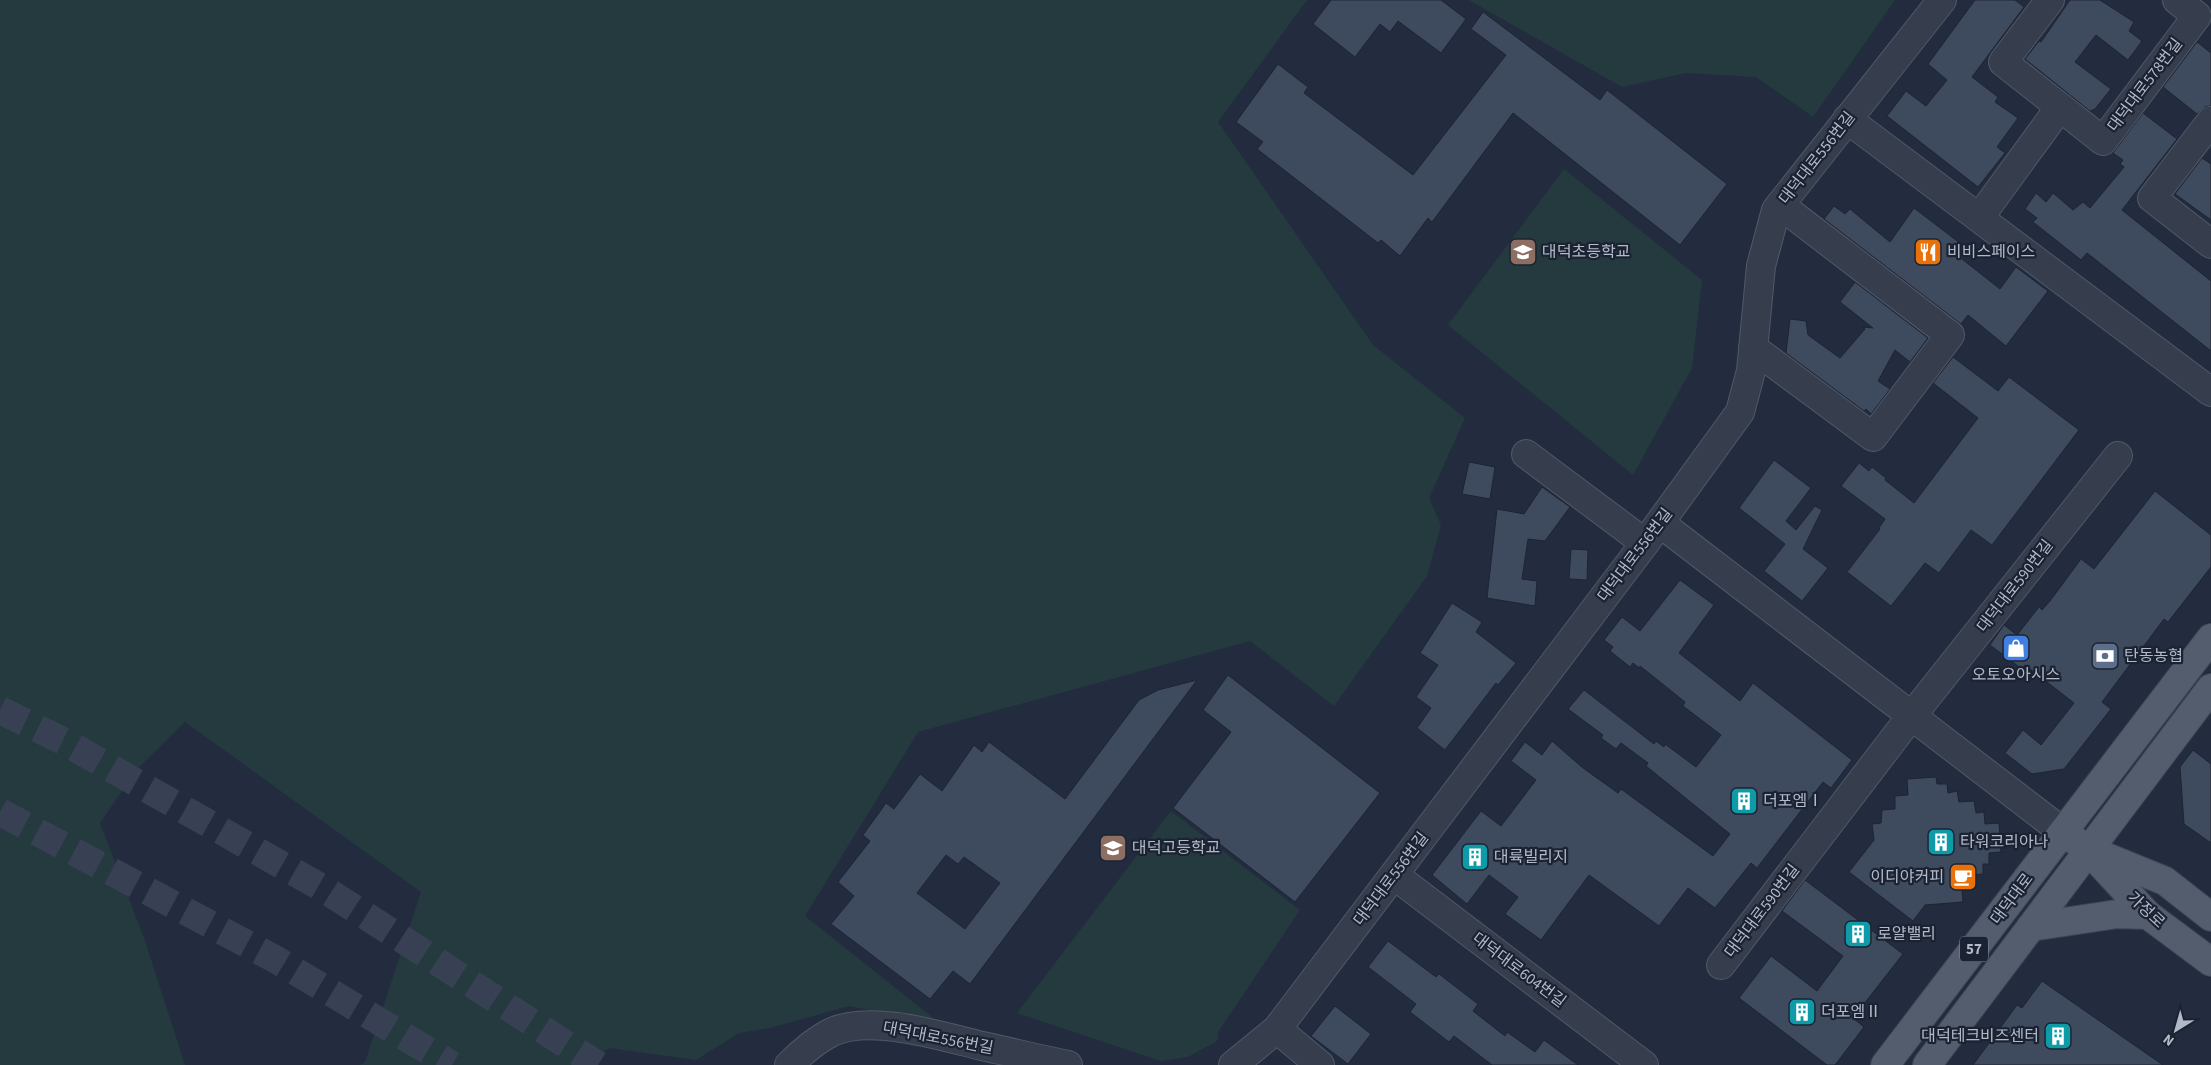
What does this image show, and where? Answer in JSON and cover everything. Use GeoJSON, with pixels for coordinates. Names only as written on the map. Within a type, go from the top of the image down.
{"type":"FeatureCollection","features":[{"type":"Feature","properties":{"kind":"main road","name":"대덕대로"},"geometry":{"type":"LineString","coordinates":[[1885,1065],[2211,638]]}},
{"type":"Feature","properties":{"kind":"main road","name":"대덕대로"},"geometry":{"type":"LineString","coordinates":[[1927,1065],[2211,688]]}},
{"type":"Feature","properties":{"kind":"main road","name":"가정로"},"geometry":{"type":"LineString","coordinates":[[2063,832],[2088,850],[2148,915],[2211,962]]}},
{"type":"Feature","properties":{"kind":"main road","name":"가정로"},"geometry":{"type":"LineString","coordinates":[[2088,850],[2165,881],[2211,917]]}},
{"type":"Feature","properties":{"kind":"main road"},"geometry":{"type":"LineString","coordinates":[[2031,927],[2117,914],[2148,915]]}},
{"type":"Feature","properties":{"kind":"street","name":"대덕대로556번길"},"geometry":{"type":"LineString","coordinates":[[1233,1065],[1277,1029],[1652,533],[1740,412],[1751,372],[1761,266],[1776,210],[1942,0]]}},
{"type":"Feature","properties":{"kind":"street"},"geometry":{"type":"LineString","coordinates":[[1979,218],[2060,107],[2003,62],[2050,0]]}},
{"type":"Feature","properties":{"kind":"street","name":"대덕대로578번길"},"geometry":{"type":"LineString","coordinates":[[2060,107],[2103,141],[2197,16],[2177,0]]}},
{"type":"Feature","properties":{"kind":"street"},"geometry":{"type":"LineString","coordinates":[[1847,119],[2211,392]]}},
{"type":"Feature","properties":{"kind":"street"},"geometry":{"type":"LineString","coordinates":[[2211,121],[2152,198],[2211,244]]}},
{"type":"Feature","properties":{"kind":"street"},"geometry":{"type":"LineString","coordinates":[[1753,348],[1874,437],[1950,334],[1780,205]]}},
{"type":"Feature","properties":{"kind":"street"},"geometry":{"type":"LineString","coordinates":[[1526,454],[1652,533],[1913,715],[2063,832]]}},
{"type":"Feature","properties":{"kind":"street","name":"대덕대로590번길"},"geometry":{"type":"LineString","coordinates":[[1721,965],[1913,715],[2118,456]]}},
{"type":"Feature","properties":{"kind":"street","name":"대덕대로604번길"},"geometry":{"type":"LineString","coordinates":[[1394,875],[1644,1065]]}},
{"type":"Feature","properties":{"kind":"street","name":"대덕대로556번길"},"geometry":{"type":"LineString","coordinates":[[790,1065],[811,1046],[832,1032],[854,1026],[890,1026],[1068,1065]]}},
{"type":"Feature","properties":{"kind":"street"},"geometry":{"type":"LineString","coordinates":[[1277,1029],[1320,1065]]}},
{"type":"Feature","properties":{"kind":"green space"},"geometry":{"type":"Polygon","coordinates":[[[0,0],[1307,0],[1218,122],[1373,345],[1465,418],[1429,498],[1441,525],[1427,576],[1334,706],[1250,641],[918,732],[805,916],[942,1025],[849,1006],[770,1028],[739,1033],[696,1060],[609,1048],[586,1065],[360,1065],[365,1062],[421,892],[185,722],[137,769],[100,823],[145,941],[185,1065],[0,1065],[0,0]]]}},
{"type":"Feature","properties":{"kind":"green space"},"geometry":{"type":"Polygon","coordinates":[[[1469,0],[1895,0],[1813,117],[1756,77],[1686,73],[1622,87],[1469,0]]]}},
{"type":"Feature","properties":{"kind":"green space"},"geometry":{"type":"Polygon","coordinates":[[[1564,169],[1702,280],[1692,368],[1633,475],[1448,325],[1564,169]]]}},
{"type":"Feature","properties":{"kind":"green space"},"geometry":{"type":"Polygon","coordinates":[[[1171,811],[1300,910],[1218,1032],[1217,1041],[1188,1057],[1161,1061],[1017,1013],[1171,811]]]}},
{"type":"Feature","properties":{"kind":"building"},"geometry":{"type":"Polygon","coordinates":[[[1331,0],[1441,0],[1466,19],[1441,53],[1398,21],[1390,32],[1380,24],[1355,57],[1313,24],[1331,0]]]}},
{"type":"Feature","properties":{"kind":"building"},"geometry":{"type":"Polygon","coordinates":[[[1975,0],[2015,0],[2024,7],[1972,77],[1998,97],[1995,102],[2018,118],[1997,147],[2005,153],[1978,187],[1887,116],[1906,91],[1926,106],[1947,80],[1928,64],[1975,0]]]}},
{"type":"Feature","properties":{"kind":"building"},"geometry":{"type":"Polygon","coordinates":[[[2070,0],[2100,0],[2134,22],[2129,31],[2142,41],[2128,60],[2096,35],[2075,62],[2111,89],[2095,109],[2090,111],[2025,59],[2039,41],[2041,42],[2070,0]]]}},
{"type":"Feature","properties":{"kind":"building"},"geometry":{"type":"Polygon","coordinates":[[[1483,12],[1600,100],[1607,90],[1727,184],[1680,245],[1513,113],[1432,222],[1428,218],[1400,256],[1381,240],[1378,243],[1257,149],[1263,142],[1236,122],[1278,64],[1308,87],[1304,93],[1413,175],[1506,55],[1471,29],[1483,12]]]}},
{"type":"Feature","properties":{"kind":"building"},"geometry":{"type":"Polygon","coordinates":[[[2197,42],[2211,53],[2211,106],[2205,107],[2197,114],[2163,87],[2197,42]]]}},
{"type":"Feature","properties":{"kind":"building"},"geometry":{"type":"Polygon","coordinates":[[[2143,113],[2177,139],[2122,210],[2211,281],[2211,351],[2087,253],[2081,260],[2033,222],[2037,218],[2025,209],[2036,193],[2046,202],[2053,193],[2073,210],[2083,202],[2090,208],[2124,167],[2120,164],[2123,160],[2113,153],[2143,113]]]}},
{"type":"Feature","properties":{"kind":"building"},"geometry":{"type":"Polygon","coordinates":[[[2202,158],[2211,164],[2211,220],[2175,194],[2202,158]]]}},
{"type":"Feature","properties":{"kind":"building"},"geometry":{"type":"Polygon","coordinates":[[[1834,206],[1845,214],[1850,209],[1890,242],[1914,208],[1969,250],[1962,259],[2000,289],[2016,267],[2048,291],[2006,346],[1968,315],[1961,324],[1824,219],[1834,206]]]}},
{"type":"Feature","properties":{"kind":"building"},"geometry":{"type":"Polygon","coordinates":[[[1855,282],[1928,338],[1910,362],[1895,350],[1878,381],[1890,389],[1871,414],[1866,409],[1864,411],[1786,353],[1790,319],[1806,321],[1808,335],[1840,358],[1865,329],[1862,327],[1873,328],[1840,302],[1855,282]]]}},
{"type":"Feature","properties":{"kind":"building"},"geometry":{"type":"Polygon","coordinates":[[[1953,357],[1998,391],[2009,377],[2079,430],[1992,545],[1971,530],[1939,573],[1925,563],[1891,606],[1847,572],[1880,529],[1885,519],[1841,486],[1859,463],[1869,471],[1872,467],[1914,503],[1978,418],[1933,383],[1953,357]]]}},
{"type":"Feature","properties":{"kind":"building"},"geometry":{"type":"Polygon","coordinates":[[[1774,460],[1811,488],[1786,521],[1796,530],[1815,506],[1822,510],[1803,549],[1828,568],[1802,601],[1764,571],[1785,544],[1739,508],[1774,460]]]}},
{"type":"Feature","properties":{"kind":"building"},"geometry":{"type":"Polygon","coordinates":[[[1469,462],[1495,467],[1490,499],[1462,494],[1469,462]]]}},
{"type":"Feature","properties":{"kind":"building"},"geometry":{"type":"Polygon","coordinates":[[[1542,487],[1570,507],[1545,541],[1528,539],[1522,579],[1537,581],[1535,606],[1487,598],[1497,509],[1524,514],[1542,487]]]}},
{"type":"Feature","properties":{"kind":"building"},"geometry":{"type":"Polygon","coordinates":[[[2155,491],[2211,535],[2211,567],[2168,622],[2164,619],[2102,702],[2111,709],[2064,769],[2032,774],[2005,753],[2023,730],[2041,745],[2074,703],[2025,665],[2022,669],[1990,645],[2004,625],[2017,635],[2039,607],[2042,610],[2050,601],[2081,559],[2094,569],[2155,491]]]}},
{"type":"Feature","properties":{"kind":"building"},"geometry":{"type":"Polygon","coordinates":[[[1571,549],[1588,550],[1587,580],[1569,579],[1571,549]]]}},
{"type":"Feature","properties":{"kind":"building"},"geometry":{"type":"Polygon","coordinates":[[[1680,580],[1714,605],[1679,653],[1740,701],[1753,683],[1852,760],[1831,788],[1823,782],[1757,868],[1751,863],[1715,908],[1688,888],[1659,926],[1589,875],[1541,940],[1505,914],[1518,897],[1489,875],[1467,904],[1432,875],[1481,811],[1501,826],[1536,780],[1511,761],[1525,742],[1542,755],[1552,741],[1583,768],[1618,793],[1621,789],[1713,856],[1730,834],[1646,766],[1648,763],[1621,743],[1616,749],[1601,738],[1603,735],[1568,709],[1584,690],[1654,744],[1656,741],[1664,747],[1665,744],[1696,767],[1721,735],[1683,706],[1685,702],[1640,666],[1639,668],[1633,663],[1630,667],[1610,651],[1613,647],[1604,640],[1622,617],[1640,631],[1680,580]]]}},
{"type":"Feature","properties":{"kind":"building"},"geometry":{"type":"Polygon","coordinates":[[[1452,603],[1482,622],[1476,632],[1516,663],[1498,685],[1496,683],[1445,750],[1417,728],[1431,708],[1416,697],[1438,665],[1420,653],[1452,603]]]}},
{"type":"Feature","properties":{"kind":"building"},"geometry":{"type":"Polygon","coordinates":[[[1228,675],[1380,793],[1295,902],[1173,808],[1231,732],[1203,710],[1228,675]]]}},
{"type":"Feature","properties":{"kind":"building"},"geometry":{"type":"Polygon","coordinates":[[[1197,680],[970,984],[953,971],[930,999],[831,924],[854,896],[838,882],[870,841],[863,835],[886,803],[894,809],[920,774],[942,791],[974,745],[982,752],[989,742],[1065,799],[1139,700],[1158,690],[1197,680]],[[946,855],[917,893],[965,929],[1000,883],[964,857],[958,864],[946,855]]]}},
{"type":"Feature","properties":{"kind":"building"},"geometry":{"type":"Polygon","coordinates":[[[2193,750],[2211,764],[2211,843],[2184,824],[2180,767],[2193,750]]]}},
{"type":"Feature","properties":{"kind":"building","name":"타워코리아나"},"geometry":{"type":"Polygon","coordinates":[[[1936,777],[1937,784],[1947,784],[1948,793],[1957,791],[1959,802],[1974,801],[1976,813],[1984,812],[1985,824],[1999,823],[2001,852],[1989,853],[1989,864],[1983,864],[1983,874],[1970,875],[1970,889],[1962,890],[1963,902],[1925,905],[1913,921],[1849,872],[1874,840],[1872,824],[1881,823],[1882,810],[1895,809],[1895,796],[1908,795],[1907,779],[1936,777]]]}},
{"type":"Feature","properties":{"kind":"building"},"geometry":{"type":"Polygon","coordinates":[[[1805,880],[1903,954],[1853,1018],[1864,1027],[1835,1065],[1827,1065],[1739,998],[1771,956],[1817,991],[1843,956],[1782,911],[1805,880]]]}},
{"type":"Feature","properties":{"kind":"building"},"geometry":{"type":"Polygon","coordinates":[[[1388,941],[1436,977],[1439,974],[1478,1004],[1473,1011],[1505,1036],[1507,1032],[1535,1052],[1544,1040],[1578,1065],[1492,1065],[1454,1036],[1449,1042],[1410,1012],[1416,1004],[1368,967],[1388,941]]]}},
{"type":"Feature","properties":{"kind":"building","name":"대덕테크비즈센터"},"geometry":{"type":"Polygon","coordinates":[[[2042,981],[2163,1065],[1973,1065],[2017,1005],[2022,1008],[2042,981]]]}},
{"type":"Feature","properties":{"kind":"building"},"geometry":{"type":"Polygon","coordinates":[[[1335,1006],[1371,1034],[1348,1064],[1311,1036],[1335,1006]]]}},
{"type":"Feature","properties":{"kind":"tunnel"},"geometry":{"type":"LineString","coordinates":[[0,710],[63,741],[324,889],[598,1065]]}},
{"type":"Feature","properties":{"kind":"tunnel"},"geometry":{"type":"LineString","coordinates":[[0,812],[275,959],[452,1065]]}},
{"type":"Feature","properties":{"kind":"place","name":"대덕초등학교"},"geometry":{"type":"Point","coordinates":[1523,252]}},
{"type":"Feature","properties":{"kind":"place","name":"비비스페이스"},"geometry":{"type":"Point","coordinates":[1928,252]}},
{"type":"Feature","properties":{"kind":"place","name":"오토오아시스"},"geometry":{"type":"Point","coordinates":[2016,648]}},
{"type":"Feature","properties":{"kind":"place","name":"탄동농협"},"geometry":{"type":"Point","coordinates":[2105,656]}},
{"type":"Feature","properties":{"kind":"place","name":"더포엠Ⅰ"},"geometry":{"type":"Point","coordinates":[1744,801]}},
{"type":"Feature","properties":{"kind":"place","name":"타워코리아나"},"geometry":{"type":"Point","coordinates":[1941,842]}},
{"type":"Feature","properties":{"kind":"place","name":"대덕고등학교"},"geometry":{"type":"Point","coordinates":[1113,848]}},
{"type":"Feature","properties":{"kind":"place","name":"대륙빌리지"},"geometry":{"type":"Point","coordinates":[1475,857]}},
{"type":"Feature","properties":{"kind":"place","name":"이디야커피"},"geometry":{"type":"Point","coordinates":[1963,877]}},
{"type":"Feature","properties":{"kind":"place","name":"로얄밸리"},"geometry":{"type":"Point","coordinates":[1858,934]}},
{"type":"Feature","properties":{"kind":"place","name":"더포엠Ⅱ"},"geometry":{"type":"Point","coordinates":[1802,1012]}},
{"type":"Feature","properties":{"kind":"place","name":"대덕테크비즈센터"},"geometry":{"type":"Point","coordinates":[2058,1036]}}]}
